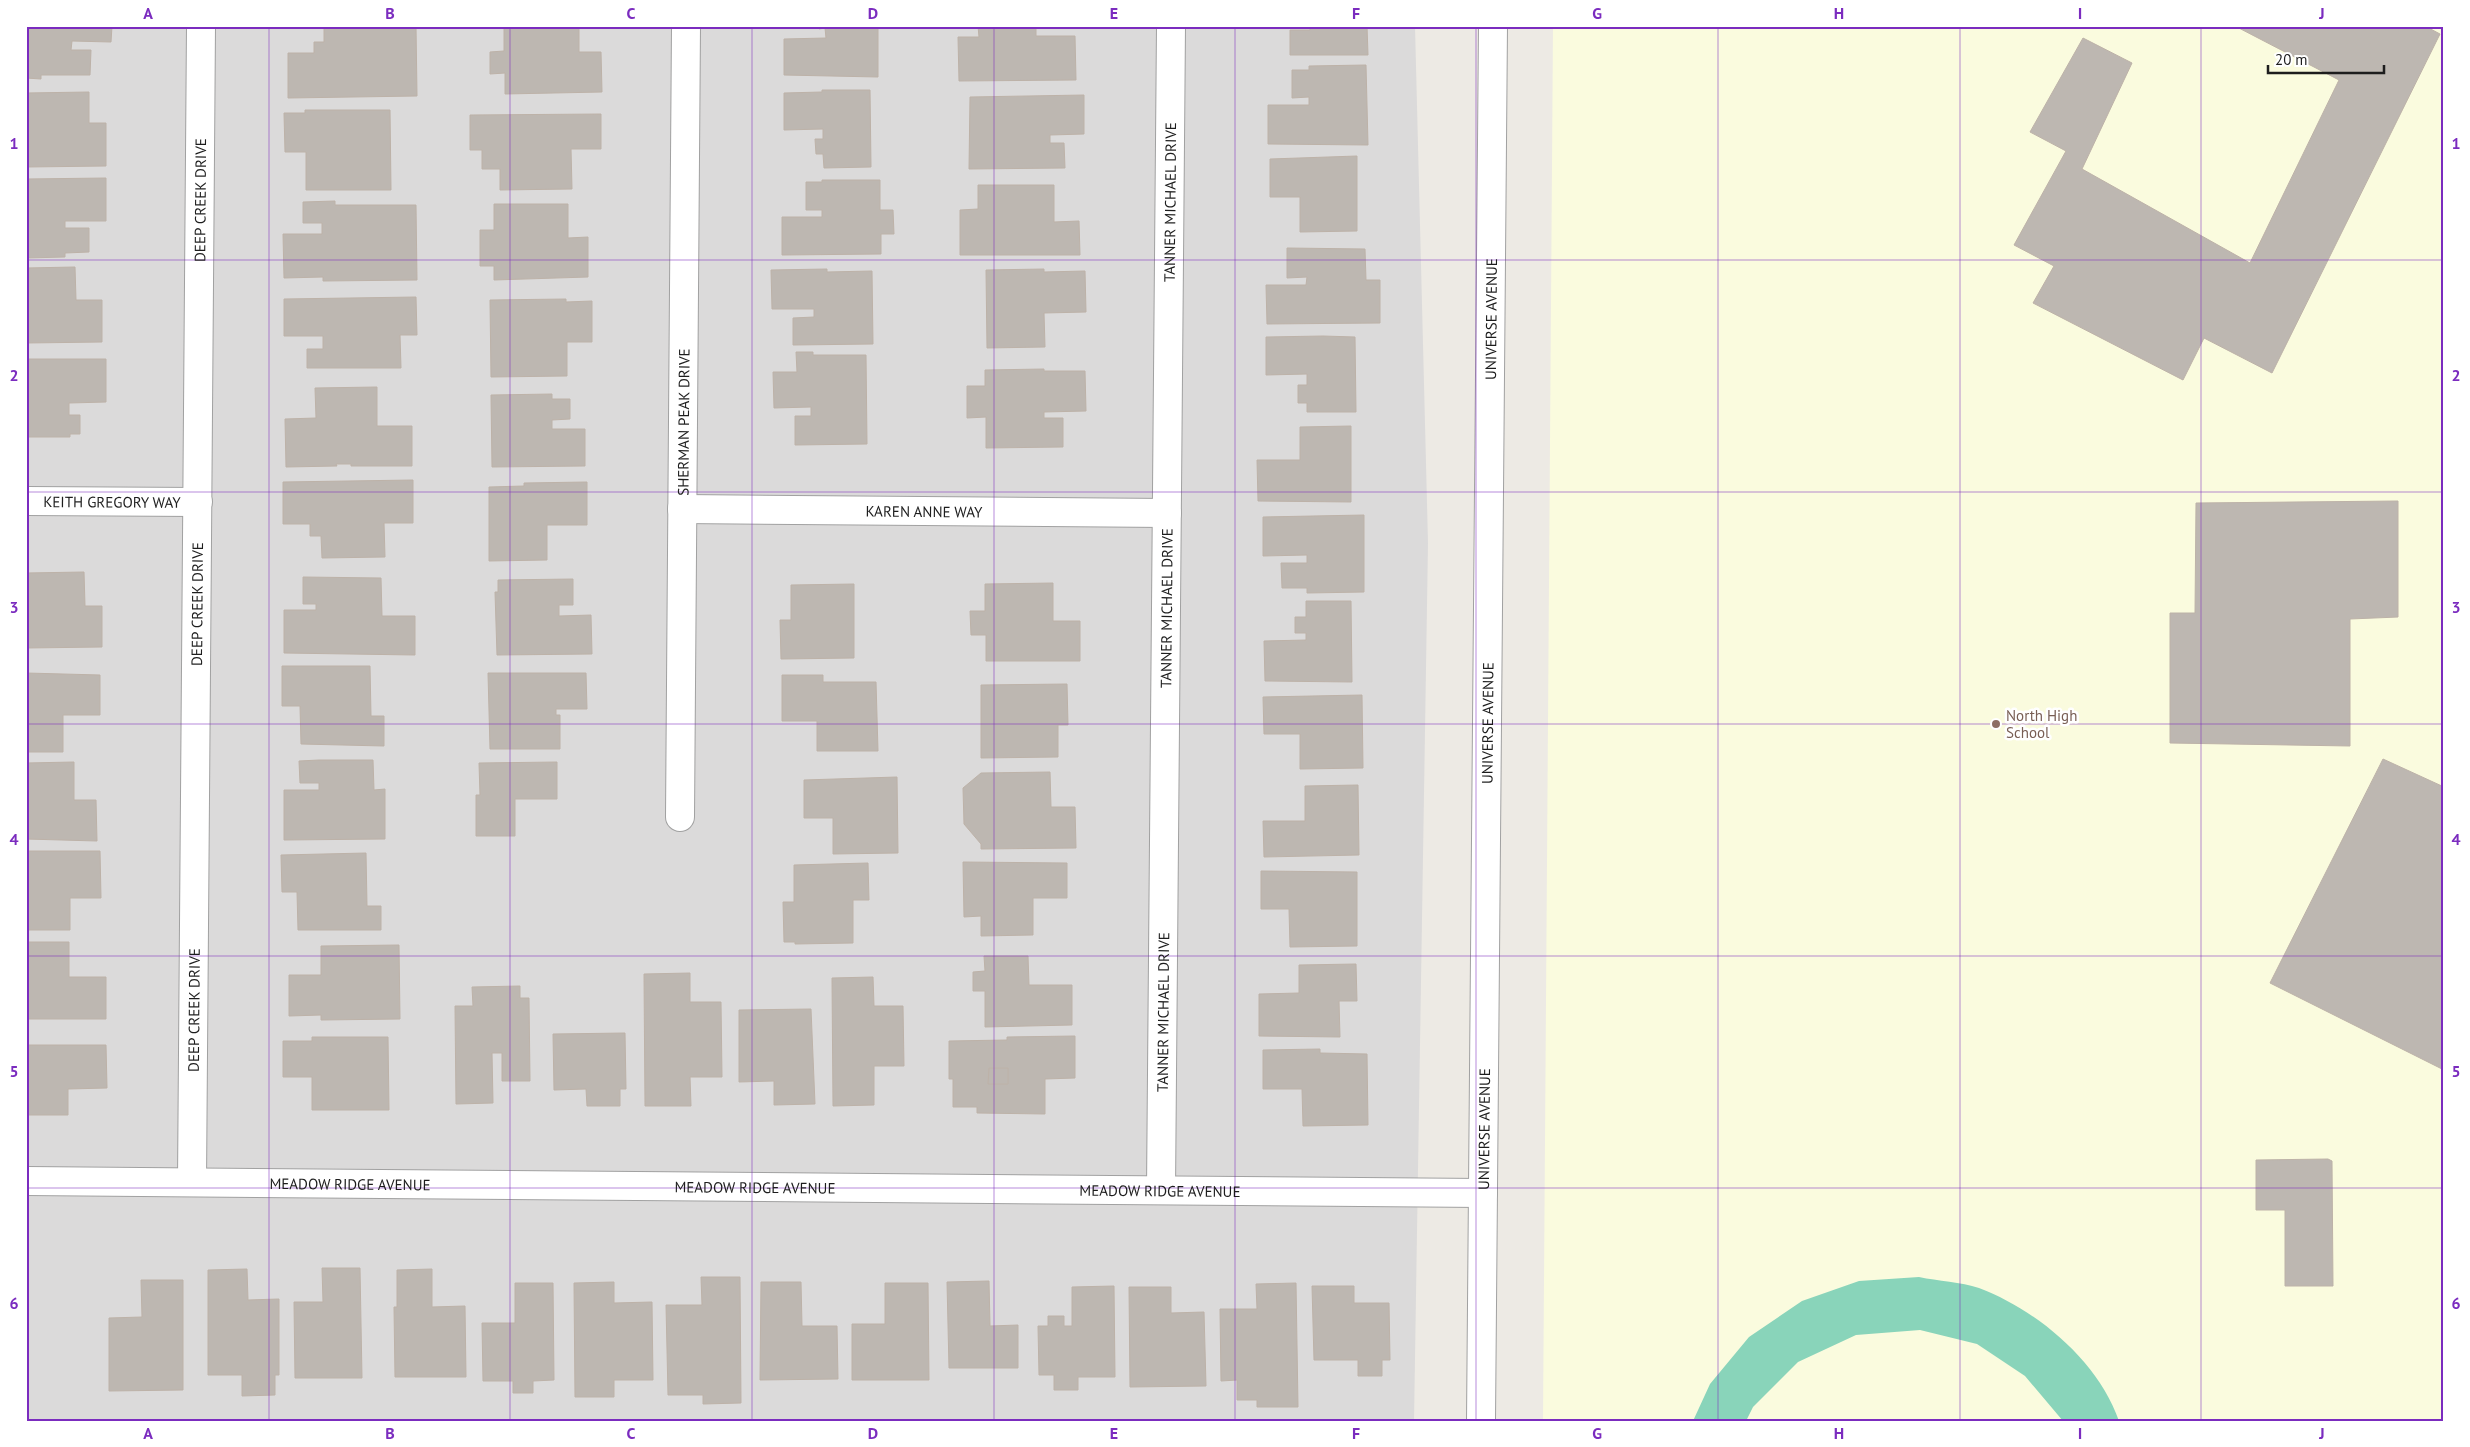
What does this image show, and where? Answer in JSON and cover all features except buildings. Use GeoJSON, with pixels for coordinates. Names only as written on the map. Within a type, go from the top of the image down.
{"type":"FeatureCollection","features":[{"type":"Feature","properties":{"kind":"street","name":"DEEP CREEK DRIVE"},"geometry":{"type":"LineString","coordinates":[[192,1182],[202,26]]}},
{"type":"Feature","properties":{"kind":"street","name":"SHERMAN PEAK DRIVE"},"geometry":{"type":"LineString","coordinates":[[680,818],[686,26]]}},
{"type":"Feature","properties":{"kind":"street","name":"TANNER MICHAEL DRIVE"},"geometry":{"type":"LineString","coordinates":[[1161,1190],[1170,26]]}},
{"type":"Feature","properties":{"kind":"street","name":"UNIVERSE AVENUE"},"geometry":{"type":"LineString","coordinates":[[1481,1421],[1493,26]]}},
{"type":"Feature","properties":{"kind":"street","name":"KEITH GREGORY WAY"},"geometry":{"type":"LineString","coordinates":[[26,501],[198,502]]}},
{"type":"Feature","properties":{"kind":"street","name":"KAREN ANNE WAY"},"geometry":{"type":"LineString","coordinates":[[682,509],[1167,513]]}},
{"type":"Feature","properties":{"kind":"street","name":"MEADOW RIDGE AVENUE"},"geometry":{"type":"LineString","coordinates":[[26,1180],[1483,1192]]}},
{"type":"Feature","properties":{"kind":"shaded area"},"geometry":{"type":"Polygon","coordinates":[[[26,26],[1415,26],[1428,543],[1414,1421],[26,1421],[26,26]]]}},
{"type":"Feature","properties":{"kind":"shaded area","name":"North High School"},"geometry":{"type":"Polygon","coordinates":[[[1553,26],[2444,26],[2444,1421],[1543,1421],[1553,26]]]}},
{"type":"Feature","properties":{"kind":"green space"},"geometry":{"type":"Polygon","coordinates":[[[1919,1277],[1979,1288],[2001,1298],[2043,1324],[2081,1358],[2109,1399],[2119,1421],[2063,1421],[2025,1376],[1977,1344],[1920,1330],[1856,1335],[1798,1362],[1753,1407],[1746,1421],[1693,1421],[1710,1384],[1749,1337],[1802,1301],[1859,1281],[1919,1277]]]}},
{"type":"Feature","properties":{"kind":"place","name":"North High School"},"geometry":{"type":"Point","coordinates":[1996,724]}}]}
